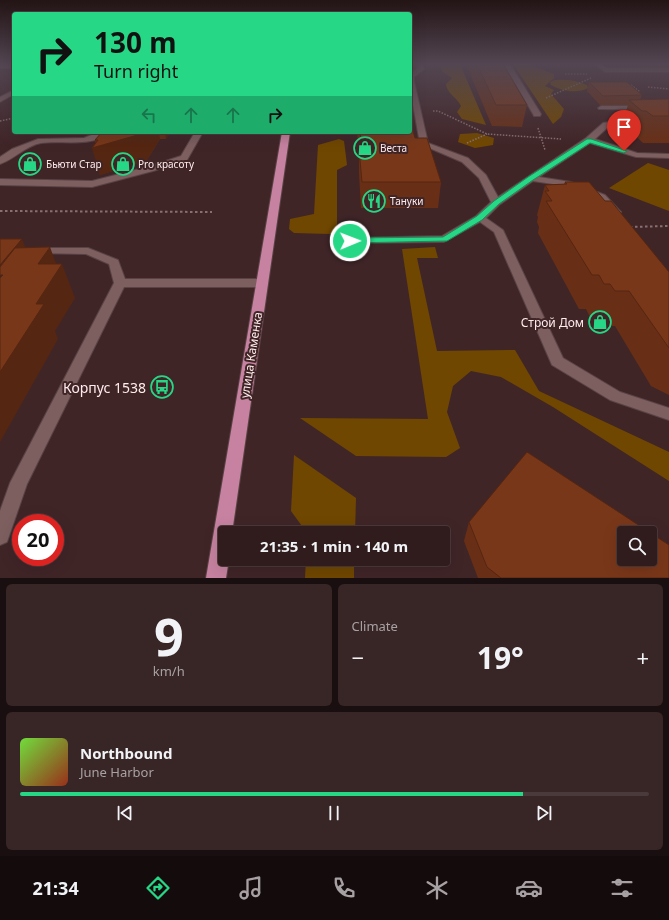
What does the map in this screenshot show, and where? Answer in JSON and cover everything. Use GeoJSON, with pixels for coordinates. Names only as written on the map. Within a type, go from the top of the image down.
{"type":"FeatureCollection","features":[{"type":"Feature","properties":{"kind":"main road","name":"улица Каменка"},"geometry":{"type":"LineString","coordinates":[[216,578],[286,134]]}},
{"type":"Feature","properties":{"kind":"lane"},"geometry":{"type":"LineString","coordinates":[[523,91],[537,114]]}},
{"type":"Feature","properties":{"kind":"lane"},"geometry":{"type":"LineString","coordinates":[[0,100],[12,93]]}},
{"type":"Feature","properties":{"kind":"lane"},"geometry":{"type":"LineString","coordinates":[[413,97],[418,111],[424,144],[465,160],[483,177],[496,203]]}},
{"type":"Feature","properties":{"kind":"lane"},"geometry":{"type":"LineString","coordinates":[[601,108],[669,108]]}},
{"type":"Feature","properties":{"kind":"lane"},"geometry":{"type":"LineString","coordinates":[[350,241],[444,239],[480,218],[496,203],[589,140],[606,125],[621,122],[669,121]]}},
{"type":"Feature","properties":{"kind":"lane"},"geometry":{"type":"LineString","coordinates":[[0,161],[20,149],[41,141],[85,140],[101,134]]}},
{"type":"Feature","properties":{"kind":"lane"},"geometry":{"type":"LineString","coordinates":[[0,182],[92,184],[150,169],[184,158],[198,134]]}},
{"type":"Feature","properties":{"kind":"lane"},"geometry":{"type":"LineString","coordinates":[[589,140],[636,155],[669,156]]}},
{"type":"Feature","properties":{"kind":"lane"},"geometry":{"type":"LineString","coordinates":[[531,178],[568,184],[602,197],[630,227]]}},
{"type":"Feature","properties":{"kind":"lane"},"geometry":{"type":"LineString","coordinates":[[480,218],[498,230],[558,361],[615,396],[669,414]]}},
{"type":"Feature","properties":{"kind":"lane"},"geometry":{"type":"LineString","coordinates":[[0,536],[19,483],[120,283],[114,262],[88,252],[22,251]]}},
{"type":"Feature","properties":{"kind":"lane"},"geometry":{"type":"LineString","coordinates":[[120,283],[262,283]]}},
{"type":"Feature","properties":{"kind":"path"},"geometry":{"type":"LineString","coordinates":[[531,104],[561,91]]}},
{"type":"Feature","properties":{"kind":"path"},"geometry":{"type":"LineString","coordinates":[[634,91],[641,92],[640,91]]}},
{"type":"Feature","properties":{"kind":"path"},"geometry":{"type":"LineString","coordinates":[[418,111],[438,111],[487,134],[589,140]]}},
{"type":"Feature","properties":{"kind":"path"},"geometry":{"type":"LineString","coordinates":[[537,114],[536,118],[550,166]]}},
{"type":"Feature","properties":{"kind":"path"},"geometry":{"type":"LineString","coordinates":[[0,121],[12,118]]}},
{"type":"Feature","properties":{"kind":"path"},"geometry":{"type":"LineString","coordinates":[[0,211],[212,212]]}},
{"type":"Feature","properties":{"kind":"path"},"geometry":{"type":"LineString","coordinates":[[630,227],[669,226]]}},
{"type":"Feature","properties":{"kind":"shaded area"},"geometry":{"type":"Polygon","coordinates":[[[449,91],[471,91],[486,125],[462,119],[457,112],[461,106],[449,91]]]}},
{"type":"Feature","properties":{"kind":"shaded area"},"geometry":{"type":"Polygon","coordinates":[[[531,91],[553,91],[551,94],[564,109],[561,117],[553,124],[531,91]]]}},
{"type":"Feature","properties":{"kind":"shaded area"},"geometry":{"type":"Polygon","coordinates":[[[477,133],[494,138],[493,145],[475,148],[458,142],[460,134],[477,133]]]}},
{"type":"Feature","properties":{"kind":"shaded area"},"geometry":{"type":"Polygon","coordinates":[[[339,139],[344,141],[347,165],[337,170],[337,230],[330,234],[294,233],[289,229],[290,219],[314,214],[318,145],[339,139]]]}},
{"type":"Feature","properties":{"kind":"shaded area"},"geometry":{"type":"Polygon","coordinates":[[[648,163],[669,170],[669,211],[609,188],[648,163]]]}},
{"type":"Feature","properties":{"kind":"shaded area"},"geometry":{"type":"Polygon","coordinates":[[[435,247],[438,258],[417,258],[437,351],[515,350],[539,391],[669,452],[669,481],[553,407],[501,377],[471,371],[453,386],[447,412],[460,448],[446,457],[356,456],[300,418],[428,419],[402,249],[435,247]]]}},
{"type":"Feature","properties":{"kind":"shaded area"},"geometry":{"type":"Polygon","coordinates":[[[294,455],[356,498],[355,526],[302,526],[291,511],[294,455]]]}},
{"type":"Feature","properties":{"kind":"shaded area"},"geometry":{"type":"Polygon","coordinates":[[[306,566],[354,566],[354,578],[305,578],[306,566]]]}},
{"type":"Feature","properties":{"kind":"building"},"geometry":{"type":"Polygon","coordinates":[[[489,91],[519,91],[527,105],[496,105],[489,91]]]}},
{"type":"Feature","properties":{"kind":"building"},"geometry":{"type":"Polygon","coordinates":[[[598,91],[637,91],[642,95],[603,96],[598,91]]]}},
{"type":"Feature","properties":{"kind":"building"},"geometry":{"type":"Polygon","coordinates":[[[669,99],[669,116],[653,116],[646,111],[642,111],[629,100],[669,99]]]}},
{"type":"Feature","properties":{"kind":"building"},"geometry":{"type":"Polygon","coordinates":[[[412,128],[415,138],[427,138],[441,182],[362,182],[359,149],[362,149],[360,134],[412,134],[412,128]]]}},
{"type":"Feature","properties":{"kind":"building"},"geometry":{"type":"Polygon","coordinates":[[[100,134],[141,134],[92,148],[98,140],[95,140],[100,134]]]}},
{"type":"Feature","properties":{"kind":"building"},"geometry":{"type":"Polygon","coordinates":[[[565,182],[589,182],[605,201],[611,201],[669,272],[669,348],[629,291],[615,291],[610,284],[604,284],[599,275],[592,275],[546,201],[552,201],[545,191],[549,191],[545,185],[567,184],[565,182]]]}},
{"type":"Feature","properties":{"kind":"building"},"geometry":{"type":"Polygon","coordinates":[[[0,239],[22,239],[0,265],[0,239]]]}},
{"type":"Feature","properties":{"kind":"building"},"geometry":{"type":"Polygon","coordinates":[[[50,247],[38,264],[62,264],[36,304],[44,304],[0,372],[0,278],[3,275],[0,275],[0,267],[15,248],[50,247]]]}},
{"type":"Feature","properties":{"kind":"building"},"geometry":{"type":"Polygon","coordinates":[[[527,452],[640,526],[617,526],[617,566],[657,566],[657,537],[669,545],[669,578],[501,578],[487,567],[469,522],[527,452]]]}},
{"type":"Feature","properties":{"kind":"place","name":"Веста"},"geometry":{"type":"Point","coordinates":[365,148]}},
{"type":"Feature","properties":{"kind":"place","name":"Бьюти Стар"},"geometry":{"type":"Point","coordinates":[30,164]}},
{"type":"Feature","properties":{"kind":"place","name":"Pro красоту"},"geometry":{"type":"Point","coordinates":[123,164]}},
{"type":"Feature","properties":{"kind":"place","name":"Тануки"},"geometry":{"type":"Point","coordinates":[374,201]}},
{"type":"Feature","properties":{"kind":"place","name":"Строй Дом"},"geometry":{"type":"Point","coordinates":[600,322]}},
{"type":"Feature","properties":{"kind":"place","name":"Корпус 1538"},"geometry":{"type":"Point","coordinates":[162,387]}},
{"type":"Feature","properties":{"kind":"route"},"geometry":{"type":"LineString","coordinates":[[350,241],[444,239],[480,218],[496,203],[589,140],[624,151]]}}]}
